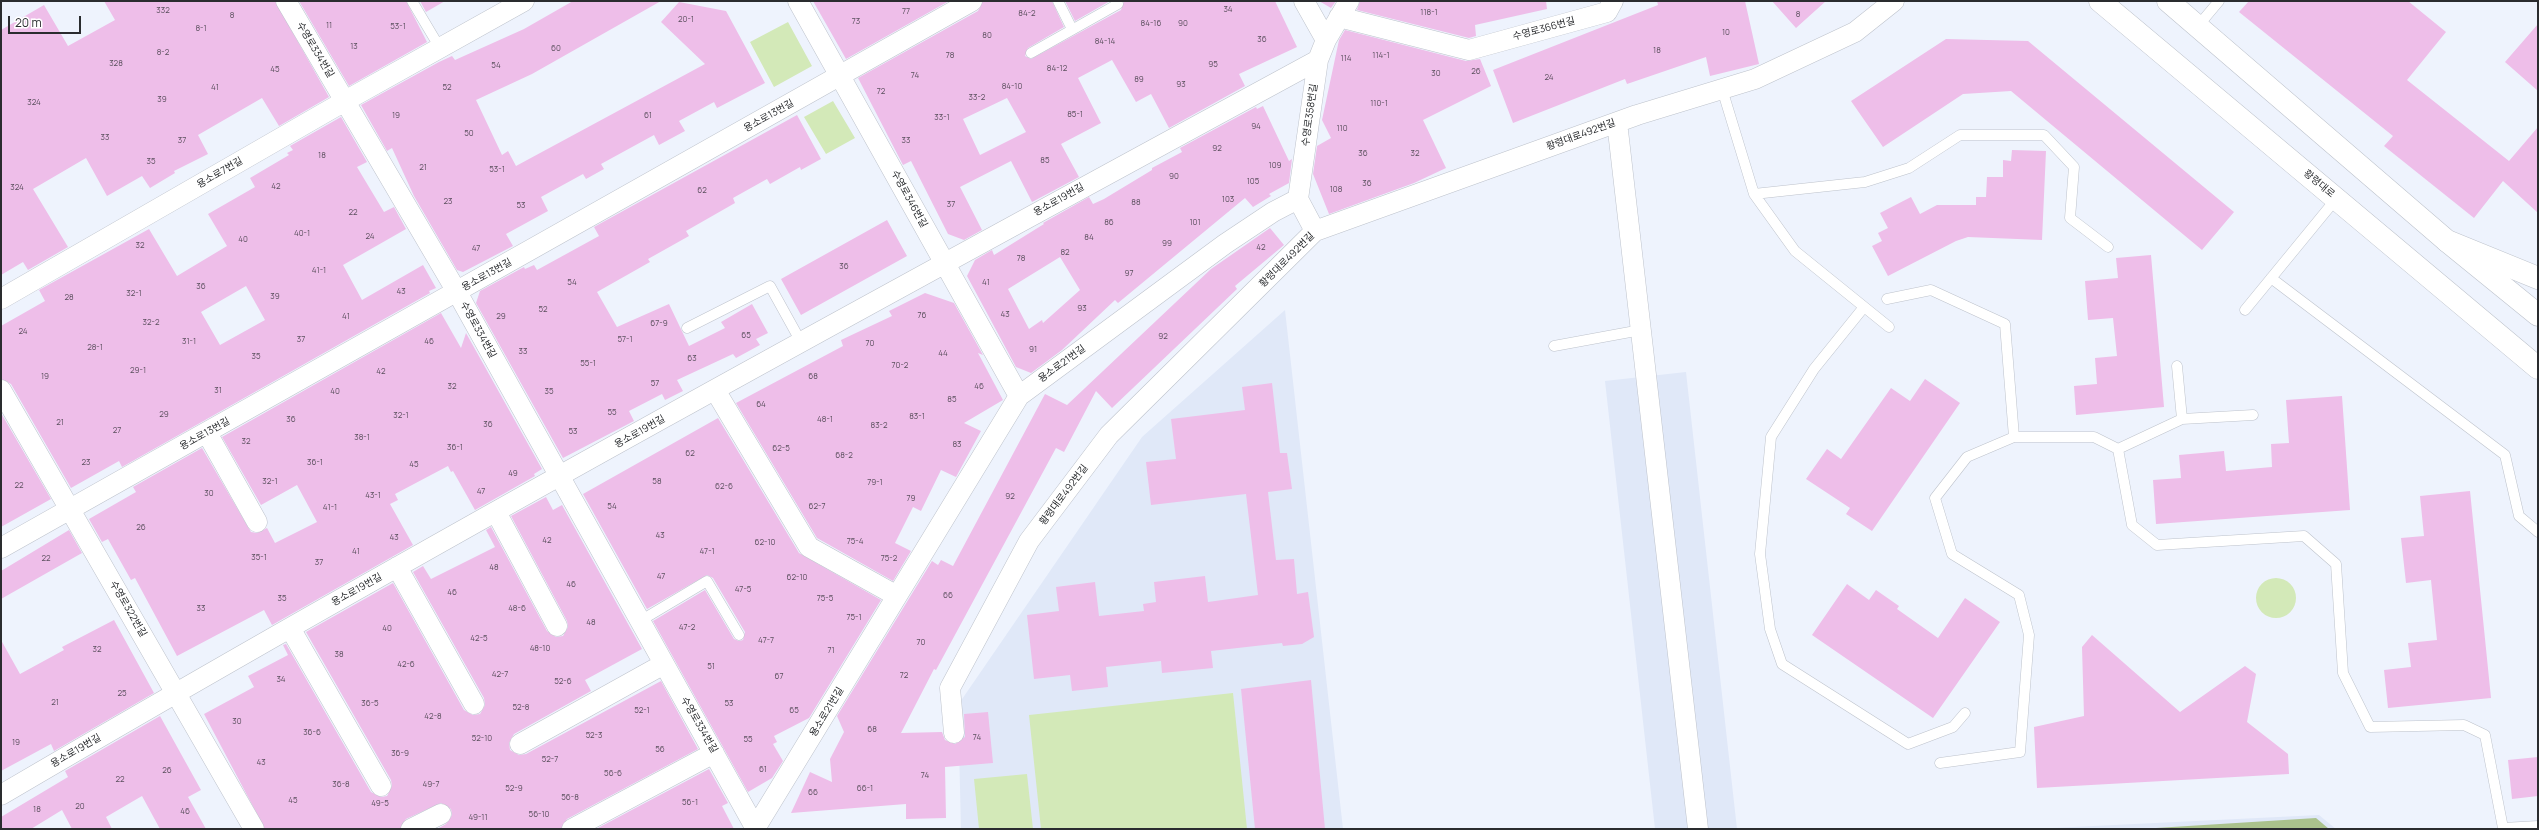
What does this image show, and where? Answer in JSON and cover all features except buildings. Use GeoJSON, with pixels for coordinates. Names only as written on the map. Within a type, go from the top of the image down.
{"type":"FeatureCollection","features":[{"type":"Feature","properties":{"kind":"main road","name":"황령대로"},"geometry":{"type":"LineString","coordinates":[[2100,1],[2538,368]]}},
{"type":"Feature","properties":{"kind":"main road"},"geometry":{"type":"LineString","coordinates":[[2168,1],[2538,316]]}},
{"type":"Feature","properties":{"kind":"main road"},"geometry":{"type":"LineString","coordinates":[[2447,240],[2538,278]]}},
{"type":"Feature","properties":{"kind":"street","name":"수영로334번길"},"geometry":{"type":"LineString","coordinates":[[286,1],[457,292],[558,477],[756,828]]}},
{"type":"Feature","properties":{"kind":"street","name":"수영로346번길"},"geometry":{"type":"LineString","coordinates":[[798,1],[1019,396]]}},
{"type":"Feature","properties":{"kind":"street","name":"용소로13번길"},"geometry":{"type":"LineString","coordinates":[[1,548],[972,1]]}},
{"type":"Feature","properties":{"kind":"street"},"geometry":{"type":"LineString","coordinates":[[1304,1],[1326,40]]}},
{"type":"Feature","properties":{"kind":"street","name":"수영로366번길"},"geometry":{"type":"LineString","coordinates":[[1344,9],[1469,50],[1607,12],[1613,1]]}},
{"type":"Feature","properties":{"kind":"street","name":"황령대로492번길"},"geometry":{"type":"LineString","coordinates":[[954,734],[950,688],[1030,541],[1109,435],[1315,231],[1617,122],[1755,79],[1855,32],[1894,1]]}},
{"type":"Feature","properties":{"kind":"street","name":"용소로7번길"},"geometry":{"type":"LineString","coordinates":[[1,300],[517,3]]}},
{"type":"Feature","properties":{"kind":"street"},"geometry":{"type":"LineString","coordinates":[[1326,40],[1344,9]]}},
{"type":"Feature","properties":{"kind":"street","name":"수영로358번길"},"geometry":{"type":"LineString","coordinates":[[1298,199],[1318,60],[1326,40]]}},
{"type":"Feature","properties":{"kind":"street","name":"용소로19번길"},"geometry":{"type":"LineString","coordinates":[[1,794],[175,692],[558,477],[944,262],[1318,60]]}},
{"type":"Feature","properties":{"kind":"street"},"geometry":{"type":"LineString","coordinates":[[1617,122],[1698,829]]}},
{"type":"Feature","properties":{"kind":"street"},"geometry":{"type":"LineString","coordinates":[[1298,199],[1315,231]]}},
{"type":"Feature","properties":{"kind":"street","name":"용소로21번길"},"geometry":{"type":"LineString","coordinates":[[756,828],[1019,396],[1225,244],[1273,212],[1298,199]]}},
{"type":"Feature","properties":{"kind":"street","name":"수영로322번길"},"geometry":{"type":"LineString","coordinates":[[1,390],[71,509],[254,829]]}},
{"type":"Feature","properties":{"kind":"street"},"geometry":{"type":"LineString","coordinates":[[715,390],[809,547],[897,596]]}},
{"type":"Feature","properties":{"kind":"street"},"geometry":{"type":"LineString","coordinates":[[207,433],[257,522]]}},
{"type":"Feature","properties":{"kind":"street"},"geometry":{"type":"LineString","coordinates":[[496,512],[557,626]]}},
{"type":"Feature","properties":{"kind":"street"},"geometry":{"type":"LineString","coordinates":[[397,567],[474,704]]}},
{"type":"Feature","properties":{"kind":"street"},"geometry":{"type":"LineString","coordinates":[[290,628],[381,786]]}},
{"type":"Feature","properties":{"kind":"street"},"geometry":{"type":"LineString","coordinates":[[520,744],[664,664]]}},
{"type":"Feature","properties":{"kind":"street"},"geometry":{"type":"LineString","coordinates":[[572,829],[714,753]]}},
{"type":"Feature","properties":{"kind":"street"},"geometry":{"type":"LineString","coordinates":[[411,829],[441,814]]}},
{"type":"Feature","properties":{"kind":"lane"},"geometry":{"type":"LineString","coordinates":[[412,1],[440,48]]}},
{"type":"Feature","properties":{"kind":"lane"},"geometry":{"type":"LineString","coordinates":[[1058,1],[1072,29]]}},
{"type":"Feature","properties":{"kind":"lane"},"geometry":{"type":"LineString","coordinates":[[2198,26],[2219,1]]}},
{"type":"Feature","properties":{"kind":"lane"},"geometry":{"type":"LineString","coordinates":[[1031,53],[1118,4]]}},
{"type":"Feature","properties":{"kind":"lane"},"geometry":{"type":"LineString","coordinates":[[1722,90],[1754,194],[1795,251],[1889,327]]}},
{"type":"Feature","properties":{"kind":"lane"},"geometry":{"type":"LineString","coordinates":[[1754,194],[1865,182],[1909,168],[1960,136],[2044,135],[2074,167],[2070,218],[2108,247]]}},
{"type":"Feature","properties":{"kind":"lane"},"geometry":{"type":"LineString","coordinates":[[2245,310],[2336,199]]}},
{"type":"Feature","properties":{"kind":"lane"},"geometry":{"type":"LineString","coordinates":[[2271,278],[2504,455],[2519,516],[2538,532]]}},
{"type":"Feature","properties":{"kind":"lane"},"geometry":{"type":"LineString","coordinates":[[687,328],[770,286],[801,342]]}},
{"type":"Feature","properties":{"kind":"lane"},"geometry":{"type":"LineString","coordinates":[[1887,299],[1931,290],[2005,324],[2014,437]]}},
{"type":"Feature","properties":{"kind":"lane"},"geometry":{"type":"LineString","coordinates":[[1864,307],[1814,369],[1770,437],[1760,554],[1770,629],[1782,664],[1908,744],[1953,727],[1965,713]]}},
{"type":"Feature","properties":{"kind":"lane"},"geometry":{"type":"LineString","coordinates":[[1554,346],[1641,330]]}},
{"type":"Feature","properties":{"kind":"lane"},"geometry":{"type":"LineString","coordinates":[[2177,366],[2182,419]]}},
{"type":"Feature","properties":{"kind":"lane"},"geometry":{"type":"LineString","coordinates":[[2118,449],[2182,419],[2253,415]]}},
{"type":"Feature","properties":{"kind":"lane"},"geometry":{"type":"LineString","coordinates":[[1940,763],[2020,752],[2029,635],[2019,596],[1952,554],[1935,498],[1968,457],[2014,437],[2094,437],[2118,449]]}},
{"type":"Feature","properties":{"kind":"lane"},"geometry":{"type":"LineString","coordinates":[[2118,449],[2132,526],[2157,545],[2304,536],[2336,564],[2343,673],[2370,727],[2464,725],[2486,735],[2502,828],[2538,826]]}},
{"type":"Feature","properties":{"kind":"lane"},"geometry":{"type":"LineString","coordinates":[[640,621],[707,581],[738,635]]}},
{"type":"Feature","properties":{"kind":"shaded area"},"geometry":{"type":"Polygon","coordinates":[[[1285,310],[1343,829],[961,829],[958,705],[1142,437],[1285,310]]]}},
{"type":"Feature","properties":{"kind":"shaded area"},"geometry":{"type":"Polygon","coordinates":[[[1686,372],[1737,829],[1655,829],[1605,381],[1686,372]]]}},
{"type":"Feature","properties":{"kind":"shaded area"},"geometry":{"type":"Polygon","coordinates":[[[2319,815],[2336,829],[2032,829],[2319,815]]]}},
{"type":"Feature","properties":{"kind":"green space"},"geometry":{"type":"Polygon","coordinates":[[[788,22],[812,66],[774,87],[750,42],[788,22]]]}},
{"type":"Feature","properties":{"kind":"green space"},"geometry":{"type":"Polygon","coordinates":[[[833,101],[855,138],[826,154],[804,117],[833,101]]]}},
{"type":"Feature","properties":{"kind":"green space"},"geometry":{"type":"Polygon","coordinates":[[[2280,578],[2287,581],[2293,587],[2296,598],[2295,606],[2287,615],[2280,618],[2272,618],[2265,615],[2257,606],[2256,594],[2259,587],[2268,579],[2280,578]]]}},
{"type":"Feature","properties":{"kind":"green space"},"geometry":{"type":"Polygon","coordinates":[[[1233,693],[1247,829],[1041,829],[1029,715],[1233,693]]]}},
{"type":"Feature","properties":{"kind":"green space"},"geometry":{"type":"Polygon","coordinates":[[[1027,774],[1033,829],[979,829],[974,779],[1027,774]]]}},
{"type":"Feature","properties":{"kind":"green space"},"geometry":{"type":"Polygon","coordinates":[[[2316,818],[2329,829],[2140,829],[2316,818]]]}}]}
